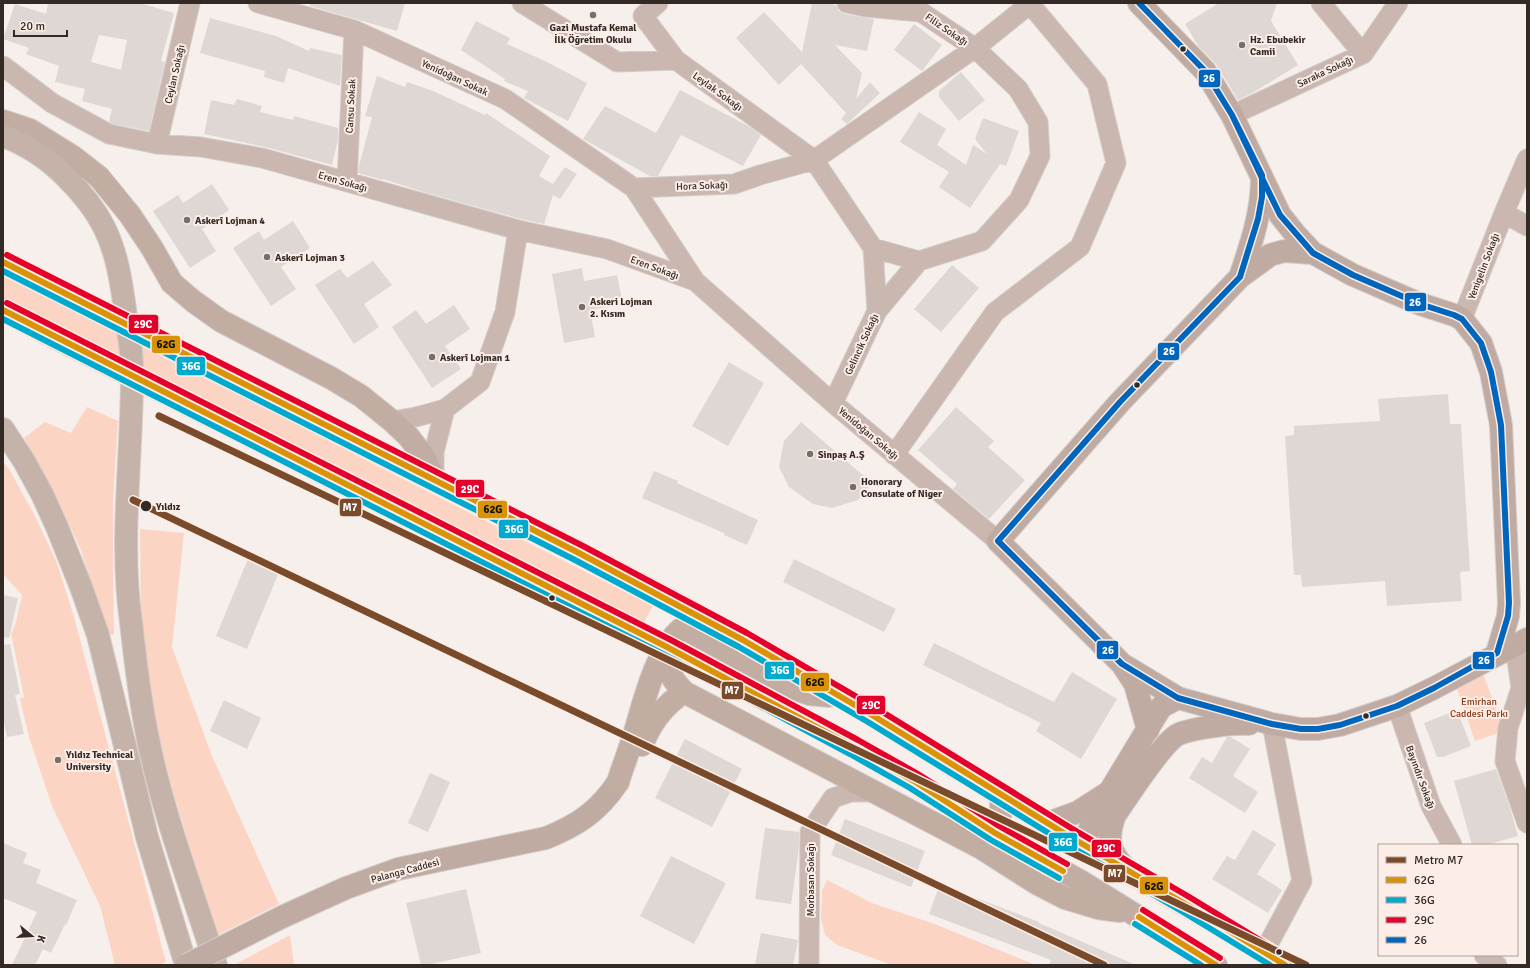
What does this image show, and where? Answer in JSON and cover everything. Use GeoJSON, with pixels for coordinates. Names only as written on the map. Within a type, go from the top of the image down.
{"type":"FeatureCollection","features":[{"type":"Feature","properties":{"kind":"highway"},"geometry":{"type":"LineString","coordinates":[[3,136],[38,153],[59,170],[80,191],[104,226],[114,251],[123,296],[132,365],[127,569],[129,608],[138,678],[146,729],[160,788],[177,848],[216,965]]}},
{"type":"Feature","properties":{"kind":"highway"},"geometry":{"type":"LineString","coordinates":[[3,429],[24,461],[51,514],[71,562],[98,635],[147,837],[187,965]]}},
{"type":"Feature","properties":{"kind":"main road"},"geometry":{"type":"LineString","coordinates":[[3,121],[30,130],[72,156],[99,177],[130,215],[152,248],[172,283],[193,302],[221,320],[331,378],[361,396],[408,436],[424,458],[434,479]]}},
{"type":"Feature","properties":{"kind":"main road"},"geometry":{"type":"LineString","coordinates":[[3,262],[434,479],[675,603],[743,640],[838,695],[1082,844],[1285,965]]}},
{"type":"Feature","properties":{"kind":"main road"},"geometry":{"type":"LineString","coordinates":[[3,310],[667,647],[861,751],[914,781],[995,833],[1082,882],[1216,965]]}},
{"type":"Feature","properties":{"kind":"main road"},"geometry":{"type":"LineString","coordinates":[[618,782],[650,682],[658,663],[674,635],[681,629],[689,631],[798,690],[809,694],[822,696],[838,695]]}},
{"type":"Feature","properties":{"kind":"main road"},"geometry":{"type":"LineString","coordinates":[[667,647],[667,668],[672,680],[684,692],[746,726],[967,840],[1036,883],[1065,898],[1098,908],[1132,913]]}},
{"type":"Feature","properties":{"kind":"main road"},"geometry":{"type":"LineString","coordinates":[[618,782],[632,765],[656,717],[674,699],[684,692]]}},
{"type":"Feature","properties":{"kind":"main road"},"geometry":{"type":"LineString","coordinates":[[967,840],[983,842],[991,838],[995,833],[1002,804],[1000,794]]}},
{"type":"Feature","properties":{"kind":"main road"},"geometry":{"type":"LineString","coordinates":[[1082,844],[1079,859],[1079,870],[1082,882]]}},
{"type":"Feature","properties":{"kind":"street","name":"Ceylan Sokağı"},"geometry":{"type":"LineString","coordinates":[[158,144],[190,3]]}},
{"type":"Feature","properties":{"kind":"street","name":"Yenidoğan Sokak"},"geometry":{"type":"LineString","coordinates":[[258,3],[354,30],[505,99],[634,188]]}},
{"type":"Feature","properties":{"kind":"street"},"geometry":{"type":"LineString","coordinates":[[522,3],[617,62],[676,60]]}},
{"type":"Feature","properties":{"kind":"street","name":"Leylak Sokağı"},"geometry":{"type":"LineString","coordinates":[[658,3],[643,16],[676,60],[814,160],[873,248]]}},
{"type":"Feature","properties":{"kind":"street","name":"Filiz Sokağı"},"geometry":{"type":"LineString","coordinates":[[847,3],[921,12],[975,48]]}},
{"type":"Feature","properties":{"kind":"street"},"geometry":{"type":"LineString","coordinates":[[894,455],[995,312],[1080,247],[1116,163],[1097,84],[1031,3]]}},
{"type":"Feature","properties":{"kind":"street","name":"Hora Sokağı"},"geometry":{"type":"LineString","coordinates":[[634,188],[734,184],[814,160],[975,48],[1031,3]]}},
{"type":"Feature","properties":{"kind":"street"},"geometry":{"type":"LineString","coordinates":[[1139,3],[1205,71],[1232,116],[1262,175],[1280,215],[1313,253],[1353,275],[1420,304],[1454,315],[1462,320],[1481,343],[1491,372],[1501,425],[1508,580],[1508,616],[1521,688],[1508,728],[1505,761],[1527,823]]}},
{"type":"Feature","properties":{"kind":"street"},"geometry":{"type":"LineString","coordinates":[[1321,3],[1363,54]]}},
{"type":"Feature","properties":{"kind":"street","name":"Saraka Sokağı"},"geometry":{"type":"LineString","coordinates":[[1232,116],[1363,54],[1398,3]]}},
{"type":"Feature","properties":{"kind":"street","name":"Cansu Sokak"},"geometry":{"type":"LineString","coordinates":[[347,182],[354,30]]}},
{"type":"Feature","properties":{"kind":"street"},"geometry":{"type":"LineString","coordinates":[[878,311],[919,261],[982,241],[1018,200],[1040,156],[1038,122],[1018,89],[975,48]]}},
{"type":"Feature","properties":{"kind":"street","name":"Eren Sokağı"},"geometry":{"type":"LineString","coordinates":[[3,66],[52,103],[109,134],[158,144],[201,147],[262,158],[518,230],[608,249],[694,281]]}},
{"type":"Feature","properties":{"kind":"street","name":"Yenigelin Sokağı"},"geometry":{"type":"LineString","coordinates":[[1462,320],[1527,159]]}},
{"type":"Feature","properties":{"kind":"street"},"geometry":{"type":"LineString","coordinates":[[1240,277],[1258,219],[1262,197],[1262,175]]}},
{"type":"Feature","properties":{"kind":"street","name":"Yenidoğan Sokağı"},"geometry":{"type":"LineString","coordinates":[[634,188],[694,281],[833,403],[998,541],[1122,664]]}},
{"type":"Feature","properties":{"kind":"street"},"geometry":{"type":"LineString","coordinates":[[1504,213],[1527,226]]}},
{"type":"Feature","properties":{"kind":"street"},"geometry":{"type":"LineString","coordinates":[[392,421],[416,417],[445,409],[480,382],[505,312],[518,230]]}},
{"type":"Feature","properties":{"kind":"street"},"geometry":{"type":"LineString","coordinates":[[873,248],[919,261]]}},
{"type":"Feature","properties":{"kind":"street","name":"Gelincik Sokağı"},"geometry":{"type":"LineString","coordinates":[[833,403],[878,311],[873,248]]}},
{"type":"Feature","properties":{"kind":"street"},"geometry":{"type":"LineString","coordinates":[[998,541],[1120,402],[1240,277],[1270,255],[1284,251],[1313,253]]}},
{"type":"Feature","properties":{"kind":"street"},"geometry":{"type":"LineString","coordinates":[[434,479],[434,452],[445,409]]}},
{"type":"Feature","properties":{"kind":"street"},"geometry":{"type":"LineString","coordinates":[[1508,580],[1517,594],[1527,600]]}},
{"type":"Feature","properties":{"kind":"street"},"geometry":{"type":"LineString","coordinates":[[1122,664],[1178,698],[1272,724],[1301,729],[1318,729],[1340,725],[1397,706],[1441,685],[1513,646]]}},
{"type":"Feature","properties":{"kind":"street"},"geometry":{"type":"LineString","coordinates":[[1122,664],[1135,684],[1148,730]]}},
{"type":"Feature","properties":{"kind":"street"},"geometry":{"type":"LineString","coordinates":[[1082,844],[1110,791],[1161,707],[1178,698]]}},
{"type":"Feature","properties":{"kind":"street","name":"Bayındır Sokağı"},"geometry":{"type":"LineString","coordinates":[[1397,706],[1431,806],[1451,844]]}},
{"type":"Feature","properties":{"kind":"street"},"geometry":{"type":"LineString","coordinates":[[1127,870],[1111,851],[1110,827],[1115,815],[1165,745],[1179,734],[1201,729],[1241,724],[1272,724]]}},
{"type":"Feature","properties":{"kind":"street"},"geometry":{"type":"LineString","coordinates":[[1264,952],[1302,881],[1272,724]]}},
{"type":"Feature","properties":{"kind":"street","name":"Palanga Caddesi"},"geometry":{"type":"LineString","coordinates":[[187,965],[282,917],[346,888],[398,870],[546,838],[568,830],[595,810],[609,795],[618,782]]}},
{"type":"Feature","properties":{"kind":"street"},"geometry":{"type":"LineString","coordinates":[[1048,823],[1078,812],[1110,791]]}},
{"type":"Feature","properties":{"kind":"street","name":"Morbasan Sokağı"},"geometry":{"type":"LineString","coordinates":[[809,965],[810,832],[833,798],[851,792],[876,792]]}},
{"type":"Feature","properties":{"kind":"street"},"geometry":{"type":"LineString","coordinates":[[1485,956],[1497,965]]}},
{"type":"Feature","properties":{"kind":"green space"},"geometry":{"type":"Polygon","coordinates":[[[3,276],[653,606],[644,622],[368,481],[3,298],[3,276]]]}},
{"type":"Feature","properties":{"kind":"green space"},"geometry":{"type":"Polygon","coordinates":[[[87,407],[118,421],[113,500],[114,635],[106,634],[81,550],[58,501],[24,438],[45,422],[71,433],[87,407]]]}},
{"type":"Feature","properties":{"kind":"green space","name":"Yıldız Technical University"},"geometry":{"type":"Polygon","coordinates":[[[3,462],[9,469],[35,516],[57,563],[74,617],[166,962],[160,965],[115,965],[100,906],[52,806],[29,737],[20,699],[24,697],[11,633],[15,626],[22,595],[3,574],[3,462]]]}},
{"type":"Feature","properties":{"kind":"green space"},"geometry":{"type":"Polygon","coordinates":[[[140,529],[184,533],[172,647],[212,756],[279,904],[216,936],[174,795],[153,714],[141,629],[140,529]]]}},
{"type":"Feature","properties":{"kind":"green space","name":"Emirhan Caddesi Parkı"},"geometry":{"type":"Polygon","coordinates":[[[1483,673],[1504,731],[1475,741],[1455,683],[1483,673]]]}},
{"type":"Feature","properties":{"kind":"green space"},"geometry":{"type":"Polygon","coordinates":[[[827,880],[872,903],[932,923],[1036,965],[892,965],[837,945],[825,935],[821,918],[822,891],[827,880]]]}},
{"type":"Feature","properties":{"kind":"green space"},"geometry":{"type":"Polygon","coordinates":[[[290,935],[294,965],[234,965],[290,935]]]}},
{"type":"Feature","properties":{"kind":"building"},"geometry":{"type":"Polygon","coordinates":[[[48,3],[140,3],[174,13],[161,61],[165,62],[149,131],[113,124],[109,121],[112,109],[82,101],[85,89],[55,82],[59,66],[26,54],[29,48],[3,39],[15,4],[46,14],[48,3]],[[99,35],[91,62],[121,70],[127,40],[99,35]]]}},
{"type":"Feature","properties":{"kind":"building"},"geometry":{"type":"Polygon","coordinates":[[[310,3],[405,3],[397,31],[310,6],[310,3]]]}},
{"type":"Feature","properties":{"kind":"building"},"geometry":{"type":"Polygon","coordinates":[[[812,3],[827,3],[836,5],[839,11],[844,14],[874,19],[867,51],[835,45],[862,73],[856,99],[870,82],[880,93],[847,124],[841,119],[846,113],[801,64],[779,85],[736,38],[764,12],[802,52],[812,3]]]}},
{"type":"Feature","properties":{"kind":"building","name":"Hz. Ebubekir Camii"},"geometry":{"type":"Polygon","coordinates":[[[1219,3],[1277,3],[1271,21],[1298,65],[1238,100],[1216,64],[1199,47],[1185,24],[1219,3]]]}},
{"type":"Feature","properties":{"kind":"building"},"geometry":{"type":"Polygon","coordinates":[[[210,18],[276,36],[309,51],[310,48],[342,55],[340,86],[288,68],[284,83],[264,77],[265,71],[200,53],[210,18]]]}},
{"type":"Feature","properties":{"kind":"building"},"geometry":{"type":"Polygon","coordinates":[[[476,21],[510,38],[507,44],[545,61],[587,83],[568,121],[524,98],[528,91],[504,81],[505,79],[461,50],[476,21]]]}},
{"type":"Feature","properties":{"kind":"building"},"geometry":{"type":"Polygon","coordinates":[[[914,24],[942,45],[922,71],[894,50],[914,24]]]}},
{"type":"Feature","properties":{"kind":"building"},"geometry":{"type":"Polygon","coordinates":[[[961,72],[985,100],[959,121],[939,97],[939,91],[961,72]]]}},
{"type":"Feature","properties":{"kind":"building"},"geometry":{"type":"Polygon","coordinates":[[[377,76],[405,87],[407,82],[433,91],[485,115],[486,113],[550,156],[539,176],[553,184],[565,167],[577,174],[560,199],[553,195],[544,224],[521,219],[358,173],[372,117],[365,116],[377,76]]]}},
{"type":"Feature","properties":{"kind":"building"},"geometry":{"type":"Polygon","coordinates":[[[680,90],[750,127],[761,135],[743,166],[681,135],[658,176],[650,176],[583,139],[605,106],[656,133],[680,90]]]}},
{"type":"Feature","properties":{"kind":"building"},"geometry":{"type":"Polygon","coordinates":[[[237,99],[262,106],[260,112],[293,120],[294,116],[338,128],[338,139],[332,165],[265,147],[204,134],[211,100],[234,105],[237,99]]]}},
{"type":"Feature","properties":{"kind":"building"},"geometry":{"type":"Polygon","coordinates":[[[919,112],[946,129],[937,145],[966,165],[973,145],[987,154],[975,139],[983,118],[1019,131],[1006,166],[1000,164],[970,208],[939,187],[949,172],[900,142],[919,112]]]}},
{"type":"Feature","properties":{"kind":"building","name":"Askerî Lojman 4"},"geometry":{"type":"Polygon","coordinates":[[[212,184],[229,210],[202,229],[216,251],[190,268],[153,211],[178,195],[183,203],[212,184]]]}},
{"type":"Feature","properties":{"kind":"building","name":"Askerî Lojman 3"},"geometry":{"type":"Polygon","coordinates":[[[293,221],[310,248],[281,267],[296,289],[271,306],[233,248],[259,231],[264,240],[293,221]]]}},
{"type":"Feature","properties":{"kind":"building"},"geometry":{"type":"Polygon","coordinates":[[[373,261],[392,285],[364,304],[379,327],[354,344],[315,285],[340,269],[347,278],[373,261]]]}},
{"type":"Feature","properties":{"kind":"building"},"geometry":{"type":"Polygon","coordinates":[[[952,265],[979,288],[941,332],[914,309],[952,265]]]}},
{"type":"Feature","properties":{"kind":"building","name":"Askeri Lojman 2. Kısım"},"geometry":{"type":"Polygon","coordinates":[[[582,268],[584,281],[617,275],[623,304],[590,310],[595,337],[564,343],[552,274],[582,268]]]}},
{"type":"Feature","properties":{"kind":"building","name":"Askerî Lojman 1"},"geometry":{"type":"Polygon","coordinates":[[[454,305],[470,329],[445,346],[461,369],[432,388],[392,327],[416,310],[426,324],[454,305]]]}},
{"type":"Feature","properties":{"kind":"building"},"geometry":{"type":"Polygon","coordinates":[[[729,362],[764,383],[728,446],[692,426],[729,362]]]}},
{"type":"Feature","properties":{"kind":"building"},"geometry":{"type":"Polygon","coordinates":[[[1448,394],[1450,424],[1461,424],[1470,571],[1460,572],[1462,601],[1387,606],[1385,581],[1302,587],[1301,575],[1294,575],[1285,436],[1294,435],[1294,426],[1380,421],[1378,399],[1448,394]]]}},
{"type":"Feature","properties":{"kind":"building"},"geometry":{"type":"Polygon","coordinates":[[[956,407],[994,441],[988,447],[1025,480],[989,519],[953,489],[957,484],[918,450],[956,407]]]}},
{"type":"Feature","properties":{"kind":"building","name":"Sinpaş A.Ş"},"geometry":{"type":"Polygon","coordinates":[[[801,422],[872,483],[858,500],[832,508],[813,504],[789,487],[779,467],[784,441],[801,422]]]}},
{"type":"Feature","properties":{"kind":"building"},"geometry":{"type":"Polygon","coordinates":[[[654,471],[758,520],[747,545],[724,535],[724,533],[642,498],[654,471]]]}},
{"type":"Feature","properties":{"kind":"building"},"geometry":{"type":"Polygon","coordinates":[[[248,559],[279,572],[247,649],[216,636],[248,559]]]}},
{"type":"Feature","properties":{"kind":"building"},"geometry":{"type":"Polygon","coordinates":[[[794,559],[896,609],[884,632],[783,582],[794,559]]]}},
{"type":"Feature","properties":{"kind":"building"},"geometry":{"type":"Polygon","coordinates":[[[3,595],[18,598],[9,638],[3,637],[3,595]]]}},
{"type":"Feature","properties":{"kind":"building"},"geometry":{"type":"Polygon","coordinates":[[[934,643],[1054,702],[1072,672],[1117,699],[1081,759],[1036,731],[1041,723],[923,665],[934,643]]]}},
{"type":"Feature","properties":{"kind":"building"},"geometry":{"type":"Polygon","coordinates":[[[10,644],[20,694],[15,695],[24,734],[7,737],[3,717],[3,645],[10,644]]]}},
{"type":"Feature","properties":{"kind":"building"},"geometry":{"type":"Polygon","coordinates":[[[224,700],[261,718],[247,749],[210,731],[224,700]]]}},
{"type":"Feature","properties":{"kind":"building"},"geometry":{"type":"Polygon","coordinates":[[[1457,710],[1471,746],[1443,757],[1437,757],[1424,723],[1457,710]]]}},
{"type":"Feature","properties":{"kind":"building"},"geometry":{"type":"Polygon","coordinates":[[[1227,737],[1231,737],[1250,749],[1233,776],[1258,792],[1245,813],[1189,778],[1202,757],[1212,763],[1227,737]]]}},
{"type":"Feature","properties":{"kind":"building"},"geometry":{"type":"Polygon","coordinates":[[[685,739],[742,769],[712,827],[655,798],[685,739]]]}},
{"type":"Feature","properties":{"kind":"building"},"geometry":{"type":"Polygon","coordinates":[[[1496,769],[1518,836],[1490,844],[1472,844],[1454,781],[1496,769]]]}},
{"type":"Feature","properties":{"kind":"building"},"geometry":{"type":"Polygon","coordinates":[[[430,773],[450,782],[428,832],[408,823],[430,773]]]}},
{"type":"Feature","properties":{"kind":"building"},"geometry":{"type":"Polygon","coordinates":[[[845,819],[925,851],[911,887],[831,855],[845,819]]]}},
{"type":"Feature","properties":{"kind":"building"},"geometry":{"type":"Polygon","coordinates":[[[765,828],[799,832],[799,848],[791,904],[755,899],[765,828]]]}},
{"type":"Feature","properties":{"kind":"building"},"geometry":{"type":"Polygon","coordinates":[[[1253,830],[1276,844],[1257,874],[1282,890],[1268,913],[1212,879],[1227,856],[1235,860],[1253,830]]]}},
{"type":"Feature","properties":{"kind":"building"},"geometry":{"type":"Polygon","coordinates":[[[3,843],[27,853],[23,863],[41,870],[36,883],[77,900],[51,953],[43,949],[35,965],[12,965],[37,912],[3,898],[3,843]]]}},
{"type":"Feature","properties":{"kind":"building"},"geometry":{"type":"Polygon","coordinates":[[[671,856],[726,883],[694,944],[640,916],[671,856]]]}},
{"type":"Feature","properties":{"kind":"building"},"geometry":{"type":"Polygon","coordinates":[[[940,884],[1039,922],[1136,965],[1049,965],[1051,960],[929,914],[940,884]]]}},
{"type":"Feature","properties":{"kind":"building"},"geometry":{"type":"Polygon","coordinates":[[[466,889],[481,953],[421,965],[406,903],[466,889]]]}},
{"type":"Feature","properties":{"kind":"building"},"geometry":{"type":"Polygon","coordinates":[[[761,933],[798,940],[793,965],[755,965],[761,933]]]}},
{"type":"Feature","properties":{"kind":"metro line","name":"M7"},"geometry":{"type":"LineString","coordinates":[[159,416],[1306,965]]}},
{"type":"Feature","properties":{"kind":"metro line","name":"M7"},"geometry":{"type":"LineString","coordinates":[[133,500],[1104,965]]}},
{"type":"Feature","properties":{"kind":"transit line","name":"26"},"geometry":{"type":"LineString","coordinates":[[1139,3],[1205,71],[1232,115]]}},
{"type":"Feature","properties":{"kind":"transit line","name":"26"},"geometry":{"type":"LineString","coordinates":[[1232,115],[1262,175],[1262,178]]}},
{"type":"Feature","properties":{"kind":"transit line","name":"26"},"geometry":{"type":"LineString","coordinates":[[1232,115],[1262,178]]}},
{"type":"Feature","properties":{"kind":"transit line","name":"26"},"geometry":{"type":"LineString","coordinates":[[1262,178],[1280,215],[1313,253],[1353,275],[1420,304],[1462,319],[1481,343],[1491,372],[1501,425],[1509,603],[1508,616],[1497,653],[1434,688],[1397,706],[1340,725],[1318,729],[1301,729],[1272,724],[1178,698],[1122,664],[998,541],[1120,402],[1240,277],[1258,219],[1262,197],[1262,178]]}},
{"type":"Feature","properties":{"kind":"transit line","name":"29C"},"geometry":{"type":"LineString","coordinates":[[7,255],[583,546],[747,633],[876,708],[1071,828],[1191,898],[1289,958]]}},
{"type":"Feature","properties":{"kind":"transit line","name":"62G"},"geometry":{"type":"LineString","coordinates":[[3,262],[579,553],[743,640],[872,715],[1067,835],[1187,905],[1285,965]]}},
{"type":"Feature","properties":{"kind":"transit line","name":"36G"},"geometry":{"type":"LineString","coordinates":[[3,271],[575,560],[739,647],[868,722],[1063,842],[1270,965]]}},
{"type":"Feature","properties":{"kind":"transit line","name":"29C"},"geometry":{"type":"LineString","coordinates":[[7,303],[671,640],[858,740],[918,774],[999,826],[1067,864]]}},
{"type":"Feature","properties":{"kind":"transit line","name":"62G"},"geometry":{"type":"LineString","coordinates":[[3,310],[667,647],[854,747],[914,781],[995,833],[1063,871]]}},
{"type":"Feature","properties":{"kind":"transit line","name":"36G"},"geometry":{"type":"LineString","coordinates":[[3,319],[663,654],[850,754],[910,788],[991,840],[1059,878]]}},
{"type":"Feature","properties":{"kind":"transit line","name":"29C"},"geometry":{"type":"LineString","coordinates":[[1143,910],[1220,958]]}},
{"type":"Feature","properties":{"kind":"transit line","name":"62G"},"geometry":{"type":"LineString","coordinates":[[1139,917],[1216,965]]}},
{"type":"Feature","properties":{"kind":"transit line","name":"36G"},"geometry":{"type":"LineString","coordinates":[[1135,924],[1201,965]]}},
{"type":"Feature","properties":{"kind":"place","name":"Gazi Mustafa Kemal İlk Öğretim Okulu"},"geometry":{"type":"Point","coordinates":[593,15]}},
{"type":"Feature","properties":{"kind":"place","name":"Hz. Ebubekir Camii"},"geometry":{"type":"Point","coordinates":[1242,45]}},
{"type":"Feature","properties":{"kind":"place","name":"Askerî Lojman 4"},"geometry":{"type":"Point","coordinates":[187,220]}},
{"type":"Feature","properties":{"kind":"place","name":"Askerî Lojman 3"},"geometry":{"type":"Point","coordinates":[267,257]}},
{"type":"Feature","properties":{"kind":"place","name":"Askeri Lojman 2. Kısım"},"geometry":{"type":"Point","coordinates":[582,307]}},
{"type":"Feature","properties":{"kind":"place","name":"Askerî Lojman 1"},"geometry":{"type":"Point","coordinates":[432,357]}},
{"type":"Feature","properties":{"kind":"place","name":"Sinpaş A.Ş"},"geometry":{"type":"Point","coordinates":[810,454]}},
{"type":"Feature","properties":{"kind":"place","name":"Honorary Consulate of Niger"},"geometry":{"type":"Point","coordinates":[853,487]}},
{"type":"Feature","properties":{"kind":"place","name":"Yıldız"},"geometry":{"type":"Point","coordinates":[146,506]}},
{"type":"Feature","properties":{"kind":"place","name":"Yıldız Technical University"},"geometry":{"type":"Point","coordinates":[58,760]}}]}
